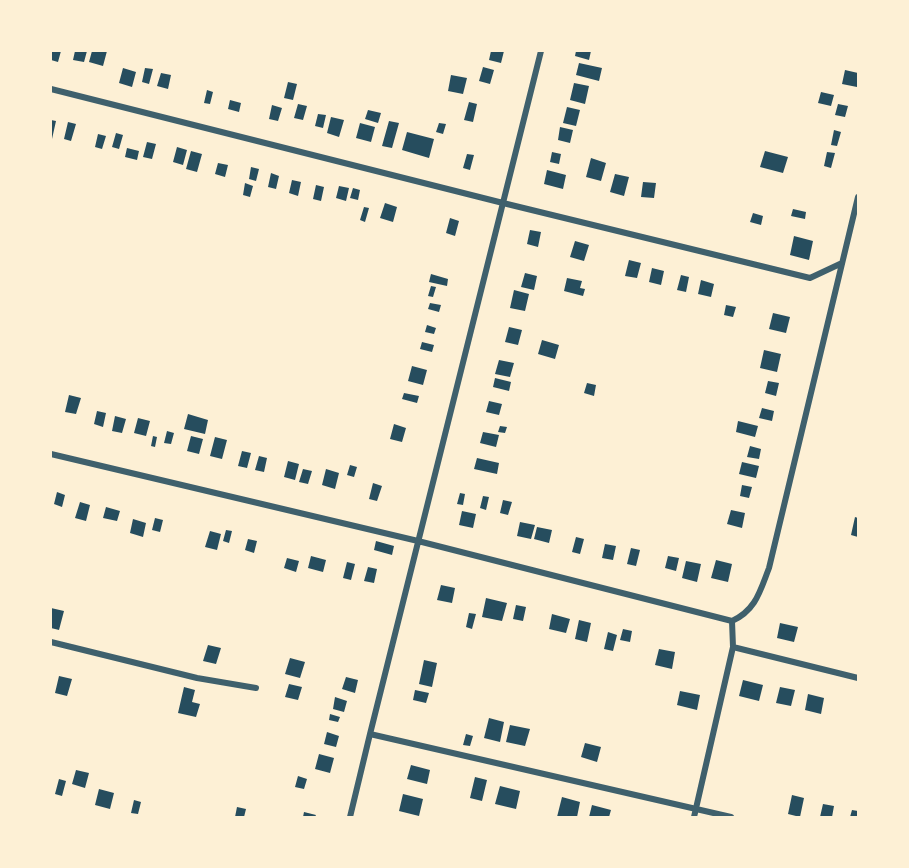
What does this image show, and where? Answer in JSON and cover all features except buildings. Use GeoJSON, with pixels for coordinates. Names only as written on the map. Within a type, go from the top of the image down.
{"type":"FeatureCollection","features":[{"type":"Feature","properties":{"kind":"street"},"geometry":{"type":"LineString","coordinates":[[350,817],[541,51]]}},
{"type":"Feature","properties":{"kind":"street"},"geometry":{"type":"LineString","coordinates":[[51,89],[810,278],[842,263]]}},
{"type":"Feature","properties":{"kind":"street"},"geometry":{"type":"LineString","coordinates":[[51,454],[418,541],[732,621],[743,616],[758,598],[769,568],[858,197]]}},
{"type":"Feature","properties":{"kind":"street"},"geometry":{"type":"LineString","coordinates":[[694,817],[733,647],[732,621]]}},
{"type":"Feature","properties":{"kind":"street"},"geometry":{"type":"LineString","coordinates":[[51,642],[196,678],[256,688]]}},
{"type":"Feature","properties":{"kind":"street"},"geometry":{"type":"LineString","coordinates":[[733,647],[858,678]]}},
{"type":"Feature","properties":{"kind":"street"},"geometry":{"type":"LineString","coordinates":[[369,734],[731,817]]}}]}
